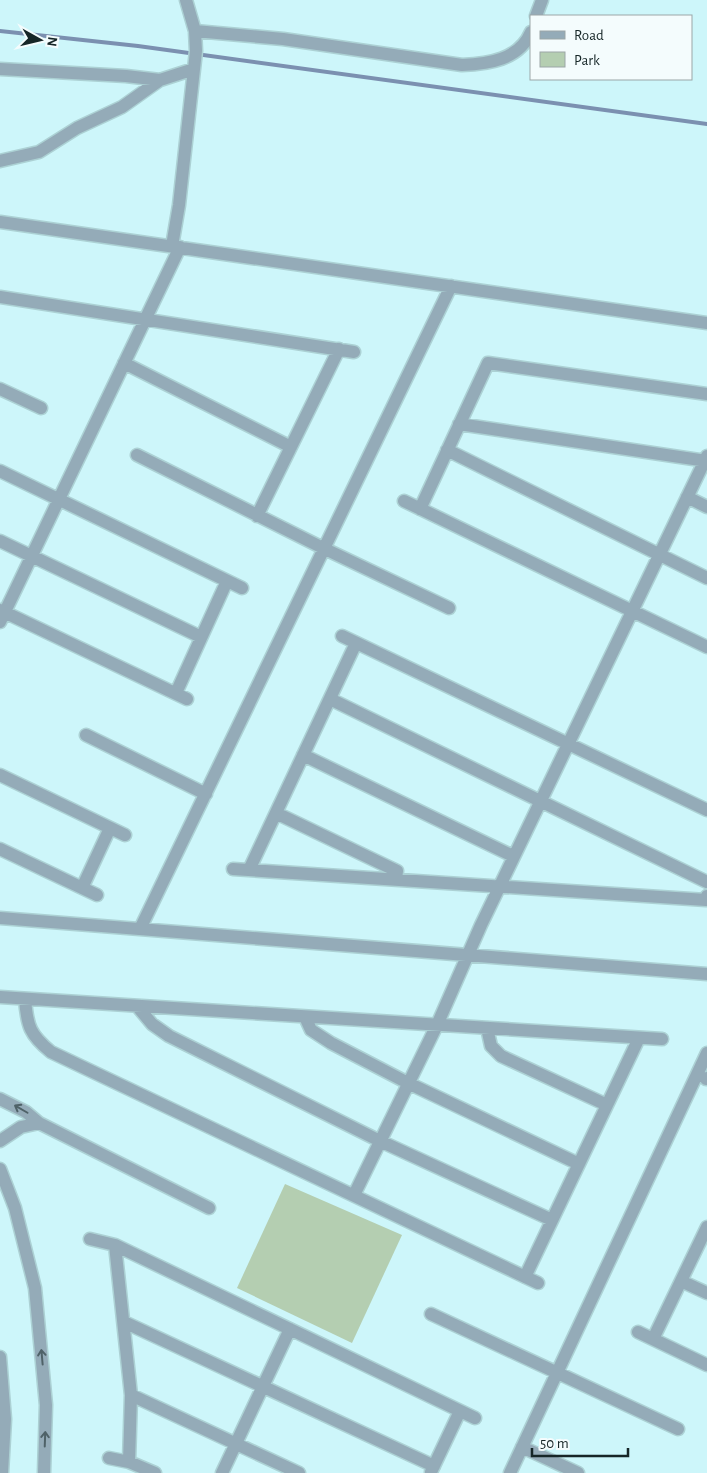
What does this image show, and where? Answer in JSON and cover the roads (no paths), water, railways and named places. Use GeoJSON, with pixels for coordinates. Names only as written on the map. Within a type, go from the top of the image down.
{"type":"FeatureCollection","features":[{"type":"Feature","properties":{"kind":"street"},"geometry":{"type":"LineString","coordinates":[[186,0],[195,31],[194,69],[176,247],[146,318],[2,615],[188,699]]}},
{"type":"Feature","properties":{"kind":"street"},"geometry":{"type":"LineString","coordinates":[[536,15],[542,0]]}},
{"type":"Feature","properties":{"kind":"street"},"geometry":{"type":"LineString","coordinates":[[195,31],[282,39],[462,65],[484,64],[502,59],[520,48],[530,33]]}},
{"type":"Feature","properties":{"kind":"street"},"geometry":{"type":"LineString","coordinates":[[0,69],[126,76],[160,80]]}},
{"type":"Feature","properties":{"kind":"street"},"geometry":{"type":"LineString","coordinates":[[0,162],[38,152],[77,128],[122,107],[160,80],[194,69]]}},
{"type":"Feature","properties":{"kind":"street"},"geometry":{"type":"LineString","coordinates":[[0,222],[707,323]]}},
{"type":"Feature","properties":{"kind":"street"},"geometry":{"type":"LineString","coordinates":[[140,929],[451,286]]}},
{"type":"Feature","properties":{"kind":"street"},"geometry":{"type":"LineString","coordinates":[[0,297],[146,318],[354,352]]}},
{"type":"Feature","properties":{"kind":"street"},"geometry":{"type":"LineString","coordinates":[[257,516],[339,350]]}},
{"type":"Feature","properties":{"kind":"street"},"geometry":{"type":"LineString","coordinates":[[124,363],[291,447]]}},
{"type":"Feature","properties":{"kind":"street"},"geometry":{"type":"LineString","coordinates":[[420,509],[488,363],[707,394]]}},
{"type":"Feature","properties":{"kind":"street"},"geometry":{"type":"LineString","coordinates":[[0,389],[41,408]]}},
{"type":"Feature","properties":{"kind":"street"},"geometry":{"type":"LineString","coordinates":[[354,1195],[437,1025],[540,801],[706,459],[459,424]]}},
{"type":"Feature","properties":{"kind":"street"},"geometry":{"type":"LineString","coordinates":[[448,450],[707,578]]}},
{"type":"Feature","properties":{"kind":"street"},"geometry":{"type":"LineString","coordinates":[[137,455],[324,549],[449,608]]}},
{"type":"Feature","properties":{"kind":"street"},"geometry":{"type":"LineString","coordinates":[[0,471],[242,588]]}},
{"type":"Feature","properties":{"kind":"street"},"geometry":{"type":"LineString","coordinates":[[687,497],[707,507]]}},
{"type":"Feature","properties":{"kind":"street"},"geometry":{"type":"LineString","coordinates":[[404,501],[707,647]]}},
{"type":"Feature","properties":{"kind":"street"},"geometry":{"type":"LineString","coordinates":[[0,540],[201,637]]}},
{"type":"Feature","properties":{"kind":"street"},"geometry":{"type":"LineString","coordinates":[[176,693],[227,580]]}},
{"type":"Feature","properties":{"kind":"street"},"geometry":{"type":"LineString","coordinates":[[342,636],[707,810]]}},
{"type":"Feature","properties":{"kind":"street"},"geometry":{"type":"LineString","coordinates":[[250,870],[356,643]]}},
{"type":"Feature","properties":{"kind":"street"},"geometry":{"type":"LineString","coordinates":[[330,699],[707,882]]}},
{"type":"Feature","properties":{"kind":"street"},"geometry":{"type":"LineString","coordinates":[[86,735],[206,794]]}},
{"type":"Feature","properties":{"kind":"street"},"geometry":{"type":"LineString","coordinates":[[303,755],[514,856]]}},
{"type":"Feature","properties":{"kind":"street"},"geometry":{"type":"LineString","coordinates":[[0,775],[125,835]]}},
{"type":"Feature","properties":{"kind":"street"},"geometry":{"type":"LineString","coordinates":[[276,813],[397,870],[396,879]]}},
{"type":"Feature","properties":{"kind":"street"},"geometry":{"type":"LineString","coordinates":[[82,888],[110,828]]}},
{"type":"Feature","properties":{"kind":"street"},"geometry":{"type":"LineString","coordinates":[[0,849],[97,896]]}},
{"type":"Feature","properties":{"kind":"street"},"geometry":{"type":"LineString","coordinates":[[233,869],[706,900],[707,896]]}},
{"type":"Feature","properties":{"kind":"street"},"geometry":{"type":"LineString","coordinates":[[0,918],[707,974]]}},
{"type":"Feature","properties":{"kind":"street"},"geometry":{"type":"LineString","coordinates":[[0,997],[662,1040]]}},
{"type":"Feature","properties":{"kind":"street"},"geometry":{"type":"LineString","coordinates":[[24,999],[27,1023],[36,1040],[51,1052],[538,1283]]}},
{"type":"Feature","properties":{"kind":"street"},"geometry":{"type":"LineString","coordinates":[[137,1006],[152,1024],[169,1036],[380,1141],[552,1220]]}},
{"type":"Feature","properties":{"kind":"street"},"geometry":{"type":"LineString","coordinates":[[305,1017],[311,1030],[331,1043],[408,1083],[579,1164]]}},
{"type":"Feature","properties":{"kind":"street"},"geometry":{"type":"LineString","coordinates":[[487,1028],[491,1046],[501,1056],[606,1105]]}},
{"type":"Feature","properties":{"kind":"street"},"geometry":{"type":"LineString","coordinates":[[525,1277],[638,1038]]}},
{"type":"Feature","properties":{"kind":"street"},"geometry":{"type":"LineString","coordinates":[[510,1473],[557,1372],[704,1078],[707,1054]]}},
{"type":"Feature","properties":{"kind":"street"},"geometry":{"type":"LineString","coordinates":[[0,1099],[26,1112],[39,1123],[209,1208]]}},
{"type":"Feature","properties":{"kind":"street"},"geometry":{"type":"LineString","coordinates":[[0,1141],[21,1126],[39,1123]]}},
{"type":"Feature","properties":{"kind":"street"},"geometry":{"type":"LineString","coordinates":[[0,1169],[16,1208],[35,1288],[46,1405],[44,1473]]}},
{"type":"Feature","properties":{"kind":"street"},"geometry":{"type":"LineString","coordinates":[[653,1339],[707,1228]]}},
{"type":"Feature","properties":{"kind":"street"},"geometry":{"type":"LineString","coordinates":[[90,1239],[115,1245],[475,1418]]}},
{"type":"Feature","properties":{"kind":"street"},"geometry":{"type":"LineString","coordinates":[[115,1245],[131,1395],[129,1462]]}},
{"type":"Feature","properties":{"kind":"street"},"geometry":{"type":"LineString","coordinates":[[681,1281],[707,1293]]}},
{"type":"Feature","properties":{"kind":"street"},"geometry":{"type":"LineString","coordinates":[[431,1314],[678,1429]]}},
{"type":"Feature","properties":{"kind":"street"},"geometry":{"type":"LineString","coordinates":[[124,1322],[264,1386],[433,1470],[460,1411]]}},
{"type":"Feature","properties":{"kind":"street"},"geometry":{"type":"LineString","coordinates":[[222,1473],[290,1330]]}},
{"type":"Feature","properties":{"kind":"street"},"geometry":{"type":"LineString","coordinates":[[638,1332],[707,1365]]}},
{"type":"Feature","properties":{"kind":"street"},"geometry":{"type":"LineString","coordinates":[[0,1357],[5,1419],[2,1473]]}},
{"type":"Feature","properties":{"kind":"street"},"geometry":{"type":"LineString","coordinates":[[131,1395],[299,1473]]}},
{"type":"Feature","properties":{"kind":"street"},"geometry":{"type":"LineString","coordinates":[[522,1447],[578,1473]]}},
{"type":"Feature","properties":{"kind":"street"},"geometry":{"type":"LineString","coordinates":[[109,1458],[129,1462],[155,1473]]}},
{"type":"Feature","properties":{"kind":"waterway"},"geometry":{"type":"LineString","coordinates":[[0,31],[138,46],[707,124]]}}]}
